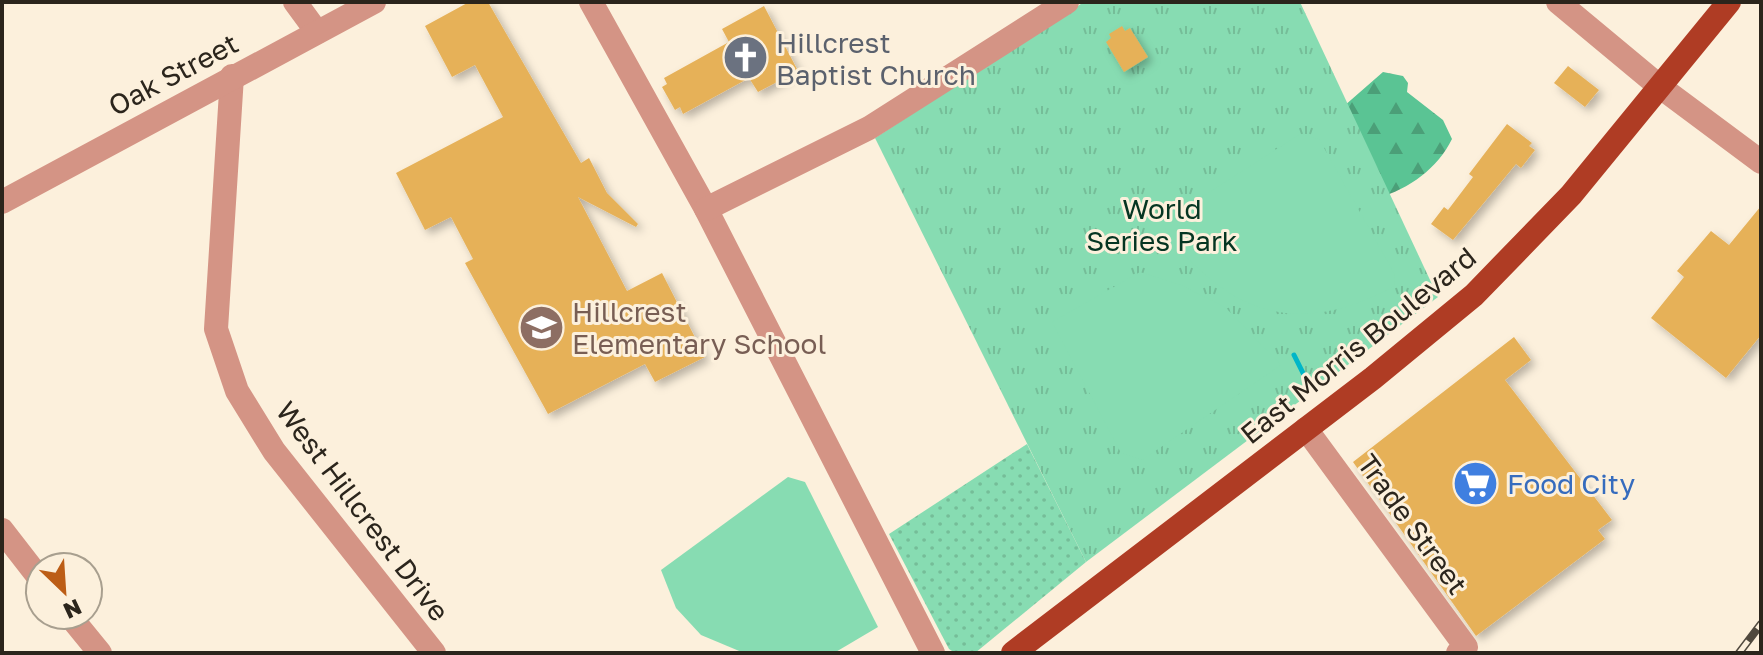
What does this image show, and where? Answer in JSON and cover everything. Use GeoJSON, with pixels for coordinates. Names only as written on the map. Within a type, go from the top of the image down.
{"type":"FeatureCollection","features":[{"type":"Feature","properties":{"kind":"main road","name":"East Morris Boulevard"},"geometry":{"type":"LineString","coordinates":[[1013,653],[1306,429],[1474,295],[1571,195],[1729,2]]}},
{"type":"Feature","properties":{"kind":"street"},"geometry":{"type":"LineString","coordinates":[[295,2],[317,32]]}},
{"type":"Feature","properties":{"kind":"street","name":"Oak Street"},"geometry":{"type":"LineString","coordinates":[[2,202],[374,2]]}},
{"type":"Feature","properties":{"kind":"street"},"geometry":{"type":"LineString","coordinates":[[591,2],[706,209],[933,653]]}},
{"type":"Feature","properties":{"kind":"street"},"geometry":{"type":"LineString","coordinates":[[706,209],[869,128],[1067,2]]}},
{"type":"Feature","properties":{"kind":"street"},"geometry":{"type":"LineString","coordinates":[[1558,2],[1659,86],[1761,162]]}},
{"type":"Feature","properties":{"kind":"street","name":"West Hillcrest Drive"},"geometry":{"type":"LineString","coordinates":[[232,76],[216,329],[237,391],[274,451],[434,653]]}},
{"type":"Feature","properties":{"kind":"street","name":"Trade Street"},"geometry":{"type":"LineString","coordinates":[[1306,429],[1466,647],[1458,653]]}},
{"type":"Feature","properties":{"kind":"street"},"geometry":{"type":"LineString","coordinates":[[2,530],[24,558]]}},
{"type":"Feature","properties":{"kind":"street"},"geometry":{"type":"LineString","coordinates":[[82,631],[100,653]]}},
{"type":"Feature","properties":{"kind":"green space","name":"World Series Park"},"geometry":{"type":"Polygon","coordinates":[[[1084,2],[1300,2],[1438,297],[1086,562],[875,138],[1084,2]]]}},
{"type":"Feature","properties":{"kind":"green space"},"geometry":{"type":"Polygon","coordinates":[[[1383,72],[1403,76],[1408,83],[1407,92],[1443,120],[1452,139],[1439,159],[1421,176],[1401,189],[1378,198],[1328,120],[1383,72]]]}},
{"type":"Feature","properties":{"kind":"green space"},"geometry":{"type":"Polygon","coordinates":[[[1300,134],[1319,139],[1394,273],[1395,286],[1342,308],[1292,314],[1267,310],[1220,287],[1183,254],[1165,230],[1166,220],[1300,134]]]}},
{"type":"Feature","properties":{"kind":"green space"},"geometry":{"type":"Polygon","coordinates":[[[1140,272],[1181,285],[1226,308],[1281,365],[1142,460],[1121,453],[1052,322],[1140,272]]]}},
{"type":"Feature","properties":{"kind":"green space"},"geometry":{"type":"Polygon","coordinates":[[[1027,444],[1086,562],[975,653],[955,653],[949,649],[889,534],[1027,444]]]}},
{"type":"Feature","properties":{"kind":"green space"},"geometry":{"type":"Polygon","coordinates":[[[788,477],[805,482],[878,627],[834,653],[744,653],[701,635],[676,608],[661,570],[788,477]]]}},
{"type":"Feature","properties":{"kind":"building","name":"Hillcrest Elementary School"},"geometry":{"type":"Polygon","coordinates":[[[469,2],[488,2],[581,163],[589,158],[607,193],[638,224],[636,227],[578,197],[627,291],[662,273],[705,357],[655,382],[645,364],[548,414],[465,263],[473,259],[451,217],[425,230],[396,173],[503,117],[475,65],[452,77],[425,26],[469,2]]]}},
{"type":"Feature","properties":{"kind":"building","name":"Hillcrest Baptist Church"},"geometry":{"type":"Polygon","coordinates":[[[764,6],[798,71],[758,92],[749,78],[683,114],[680,107],[675,110],[662,87],[667,84],[664,78],[729,42],[722,29],[764,6]]]}},
{"type":"Feature","properties":{"kind":"building"},"geometry":{"type":"Polygon","coordinates":[[[1122,26],[1125,31],[1130,28],[1148,57],[1124,72],[1106,42],[1111,38],[1109,34],[1122,26]]]}},
{"type":"Feature","properties":{"kind":"building"},"geometry":{"type":"Polygon","coordinates":[[[1568,66],[1599,90],[1585,107],[1554,83],[1568,66]]]}},
{"type":"Feature","properties":{"kind":"building"},"geometry":{"type":"Polygon","coordinates":[[[1507,124],[1532,143],[1529,146],[1535,150],[1521,168],[1516,164],[1453,240],[1431,224],[1444,207],[1448,210],[1473,177],[1469,174],[1507,124]]]}},
{"type":"Feature","properties":{"kind":"building"},"geometry":{"type":"Polygon","coordinates":[[[1761,206],[1761,335],[1726,378],[1651,318],[1684,277],[1677,271],[1711,231],[1729,245],[1761,206]]]}},
{"type":"Feature","properties":{"kind":"building","name":"Food City"},"geometry":{"type":"Polygon","coordinates":[[[1514,337],[1531,360],[1505,380],[1612,520],[1598,530],[1605,539],[1476,636],[1353,462],[1514,337]]]}},
{"type":"Feature","properties":{"kind":"waterway"},"geometry":{"type":"LineString","coordinates":[[1294,355],[1307,381]]}},
{"type":"Feature","properties":{"kind":"railway"},"geometry":{"type":"LineString","coordinates":[[1739,653],[1761,624]]}},
{"type":"Feature","properties":{"kind":"place","name":"Hillcrest Baptist Church"},"geometry":{"type":"Point","coordinates":[745,58]}},
{"type":"Feature","properties":{"kind":"place","name":"Hillcrest Elementary School"},"geometry":{"type":"Point","coordinates":[541,327]}},
{"type":"Feature","properties":{"kind":"place","name":"Food City"},"geometry":{"type":"Point","coordinates":[1476,483]}}]}
